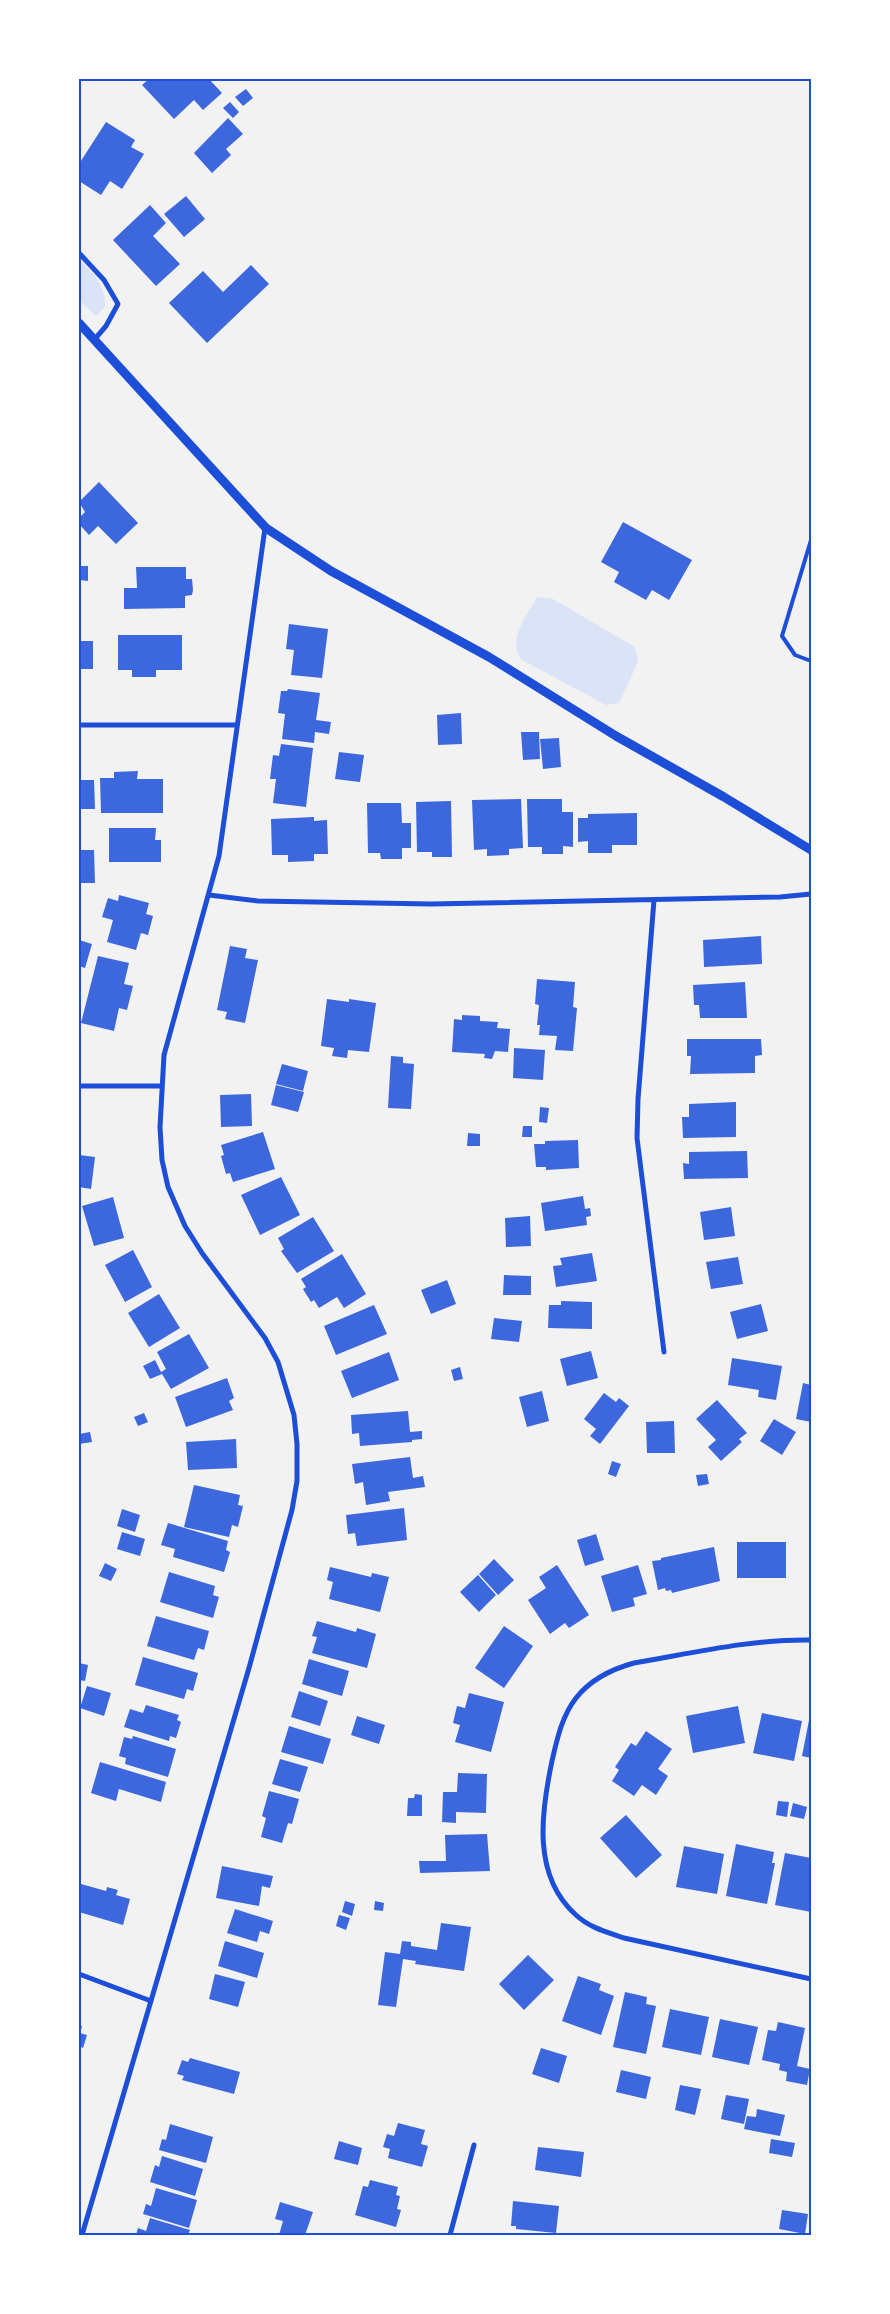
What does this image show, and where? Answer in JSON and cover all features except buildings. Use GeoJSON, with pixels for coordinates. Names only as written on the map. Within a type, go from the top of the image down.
{"type":"FeatureCollection","features":[{"type":"Feature","properties":{"kind":"street"},"geometry":{"type":"LineString","coordinates":[[79,253],[104,280],[118,304],[106,326],[94,340]]}},
{"type":"Feature","properties":{"kind":"street"},"geometry":{"type":"LineString","coordinates":[[79,323],[266,528],[332,571],[489,657],[616,736],[724,797],[811,850]]}},
{"type":"Feature","properties":{"kind":"street"},"geometry":{"type":"LineString","coordinates":[[82,2235],[249,1668],[292,1510],[297,1481],[297,1444],[294,1415],[278,1362],[265,1338],[189,1233],[168,1188],[162,1160],[161,1086],[164,1054],[219,856],[266,528]]}},
{"type":"Feature","properties":{"kind":"street"},"geometry":{"type":"LineString","coordinates":[[79,725],[237,725]]}},
{"type":"Feature","properties":{"kind":"street"},"geometry":{"type":"LineString","coordinates":[[209,895],[258,901],[431,904],[780,897],[811,894]]}},
{"type":"Feature","properties":{"kind":"street"},"geometry":{"type":"LineString","coordinates":[[654,900],[638,1099],[637,1138],[664,1352]]}},
{"type":"Feature","properties":{"kind":"street"},"geometry":{"type":"LineString","coordinates":[[79,1086],[161,1086]]}},
{"type":"Feature","properties":{"kind":"street"},"geometry":{"type":"LineString","coordinates":[[811,1640],[766,1641],[734,1645],[634,1663],[600,1677],[585,1688],[566,1713],[557,1740],[545,1792],[542,1819],[544,1857],[556,1890],[577,1916],[595,1928],[624,1938],[811,1979]]}},
{"type":"Feature","properties":{"kind":"street"},"geometry":{"type":"LineString","coordinates":[[79,1974],[150,2001]]}},
{"type":"Feature","properties":{"kind":"street"},"geometry":{"type":"LineString","coordinates":[[450,2235],[474,2145]]}},
{"type":"Feature","properties":{"kind":"lane"},"geometry":{"type":"LineString","coordinates":[[811,540],[782,636],[795,656],[811,660]]}},
{"type":"Feature","properties":{"kind":"shaded area"},"geometry":{"type":"Polygon","coordinates":[[[79,259],[98,280],[103,292],[105,307],[96,316],[79,300],[79,259]]]}},
{"type":"Feature","properties":{"kind":"shaded area"},"geometry":{"type":"Polygon","coordinates":[[[537,597],[553,599],[635,647],[638,662],[619,703],[606,705],[522,660],[516,645],[517,636],[537,597]]]}}]}
